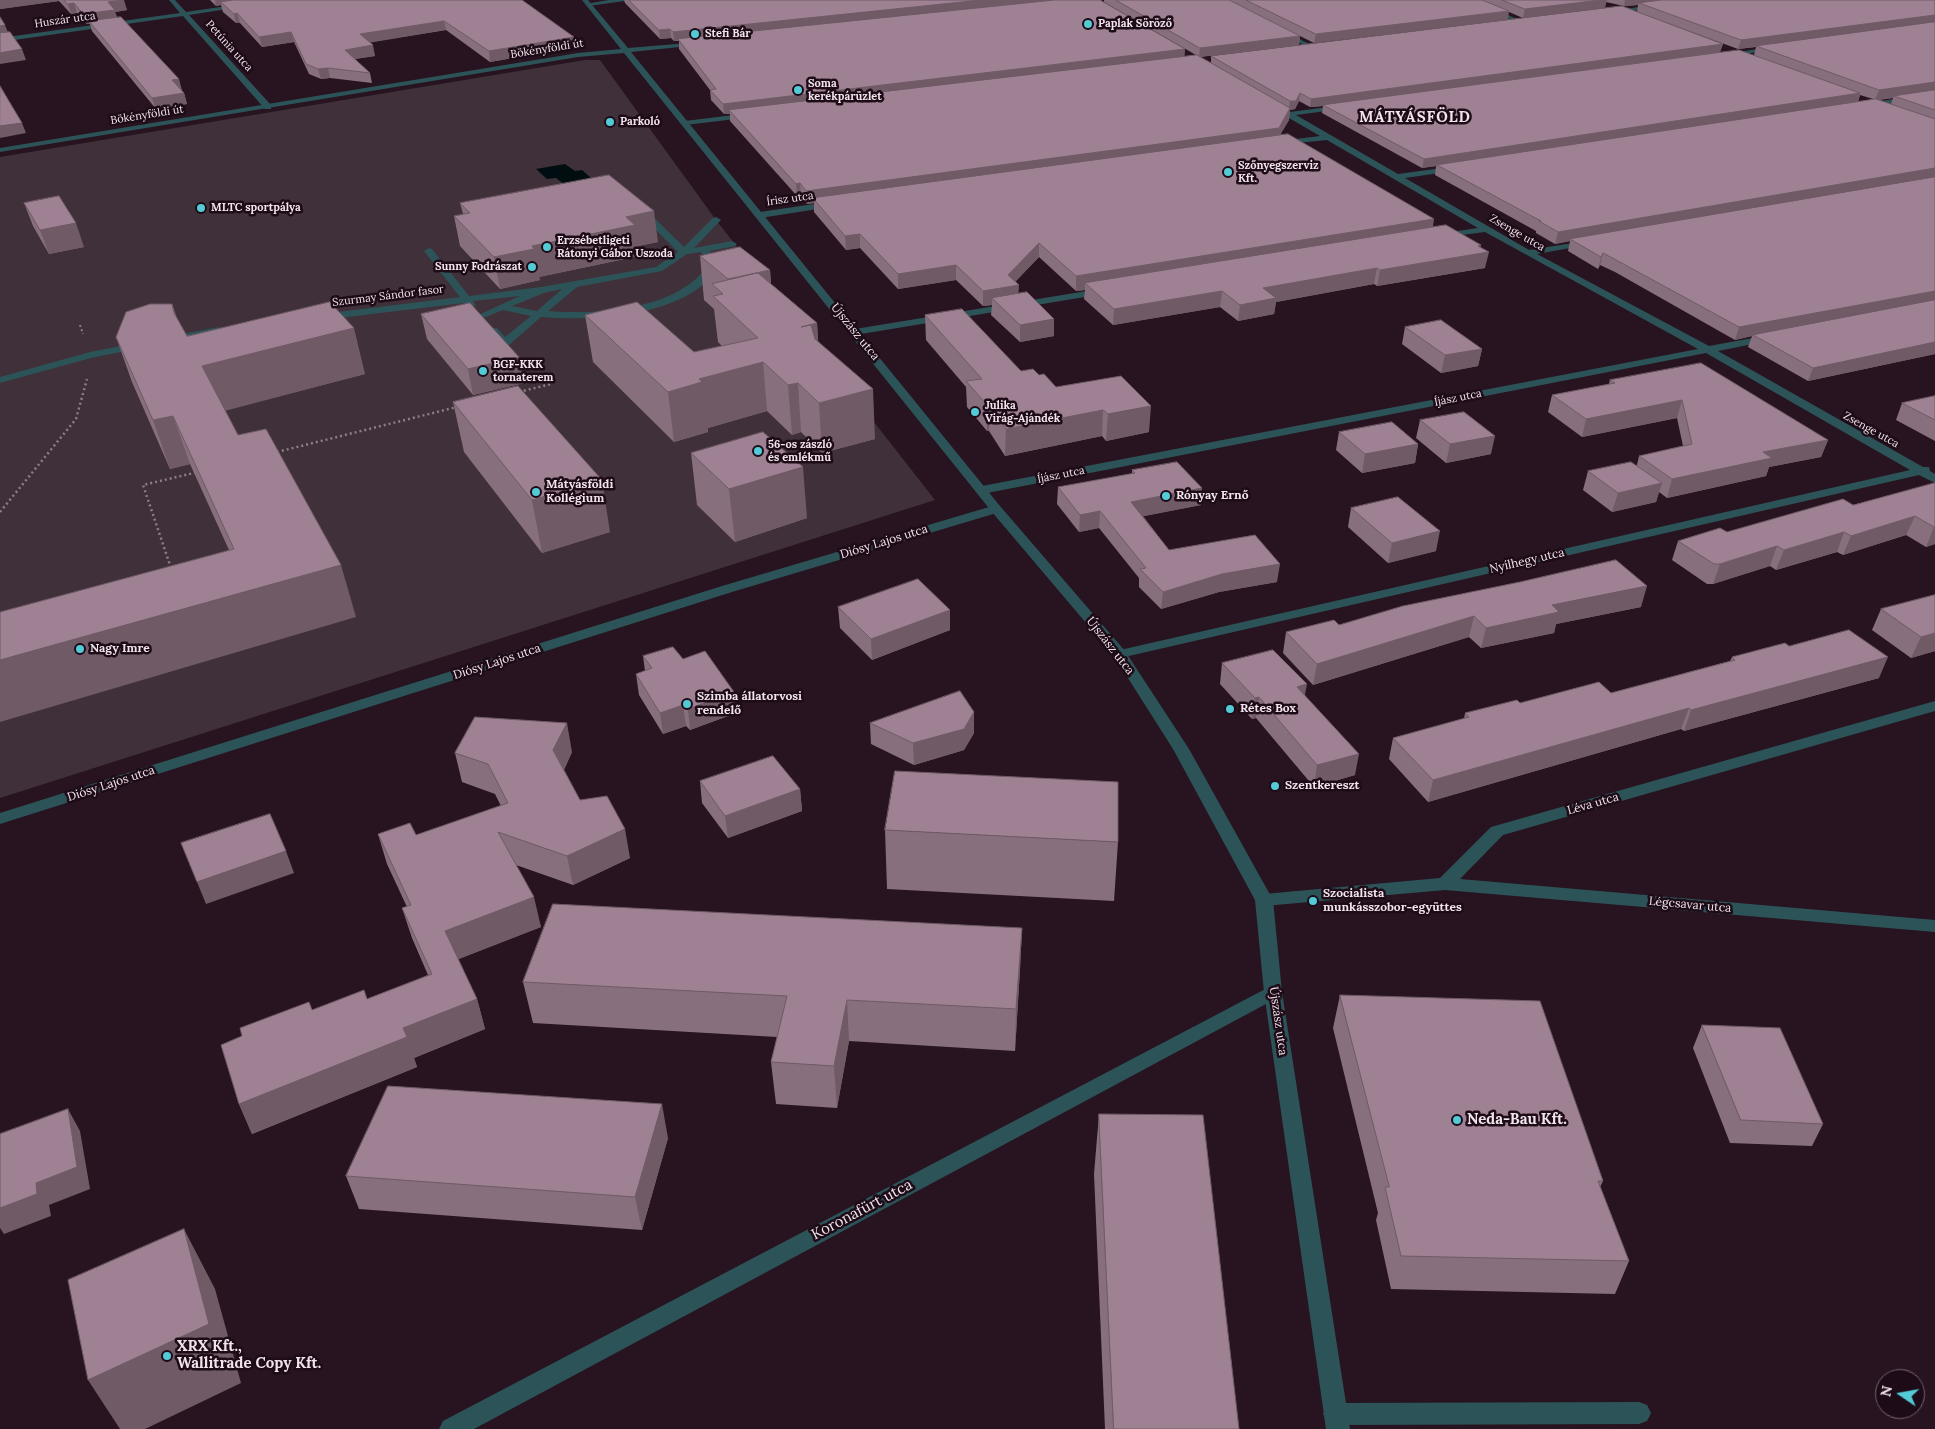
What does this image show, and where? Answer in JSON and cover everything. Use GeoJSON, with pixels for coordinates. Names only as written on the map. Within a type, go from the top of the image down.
{"type":"FeatureCollection","features":[{"type":"Feature","properties":{"kind":"street","name":"Petúnia utca"},"geometry":{"type":"LineString","coordinates":[[172,0],[268,106]]}},
{"type":"Feature","properties":{"kind":"street","name":"Huszár utca"},"geometry":{"type":"LineString","coordinates":[[0,40],[282,0]]}},
{"type":"Feature","properties":{"kind":"street"},"geometry":{"type":"LineString","coordinates":[[587,2],[629,0]]}},
{"type":"Feature","properties":{"kind":"street"},"geometry":{"type":"LineString","coordinates":[[1467,0],[1522,22]]}},
{"type":"Feature","properties":{"kind":"street","name":"Újszász utca"},"geometry":{"type":"LineString","coordinates":[[587,2],[996,509],[1120,654],[1181,749],[1264,900],[1273,992],[1337,1421]]}},
{"type":"Feature","properties":{"kind":"street"},"geometry":{"type":"LineString","coordinates":[[1602,3],[1639,17]]}},
{"type":"Feature","properties":{"kind":"street"},"geometry":{"type":"LineString","coordinates":[[1603,12],[1668,4]]}},
{"type":"Feature","properties":{"kind":"street"},"geometry":{"type":"LineString","coordinates":[[1502,24],[1530,21]]}},
{"type":"Feature","properties":{"kind":"street"},"geometry":{"type":"LineString","coordinates":[[1278,30],[1312,48]]}},
{"type":"Feature","properties":{"kind":"street","name":"Bökényföldi út"},"geometry":{"type":"LineString","coordinates":[[0,150],[578,55],[708,42]]}},
{"type":"Feature","properties":{"kind":"street"},"geometry":{"type":"LineString","coordinates":[[1293,50],[1322,46]]}},
{"type":"Feature","properties":{"kind":"street"},"geometry":{"type":"LineString","coordinates":[[1718,47],[1754,60]]}},
{"type":"Feature","properties":{"kind":"street"},"geometry":{"type":"LineString","coordinates":[[1716,56],[1783,47]]}},
{"type":"Feature","properties":{"kind":"street"},"geometry":{"type":"LineString","coordinates":[[1863,103],[1872,104],[1935,95]]}},
{"type":"Feature","properties":{"kind":"street","name":"Zsenge utca"},"geometry":{"type":"LineString","coordinates":[[1264,100],[1487,229],[1708,350],[1935,479]]}},
{"type":"Feature","properties":{"kind":"street"},"geometry":{"type":"LineString","coordinates":[[1872,104],[1890,111]]}},
{"type":"Feature","properties":{"kind":"street"},"geometry":{"type":"LineString","coordinates":[[1289,114],[1347,106]]}},
{"type":"Feature","properties":{"kind":"street"},"geometry":{"type":"LineString","coordinates":[[686,123],[757,114]]}},
{"type":"Feature","properties":{"kind":"street"},"geometry":{"type":"LineString","coordinates":[[1270,145],[1328,137]]}},
{"type":"Feature","properties":{"kind":"street"},"geometry":{"type":"LineString","coordinates":[[1397,177],[1465,166]]}},
{"type":"Feature","properties":{"kind":"street"},"geometry":{"type":"LineString","coordinates":[[631,202],[684,252]]}},
{"type":"Feature","properties":{"kind":"street","name":"Írisz utca"},"geometry":{"type":"LineString","coordinates":[[760,215],[841,203]]}},
{"type":"Feature","properties":{"kind":"street"},"geometry":{"type":"LineString","coordinates":[[481,316],[541,290],[659,269],[684,252],[716,220]]}},
{"type":"Feature","properties":{"kind":"street"},"geometry":{"type":"LineString","coordinates":[[1428,238],[1487,229]]}},
{"type":"Feature","properties":{"kind":"street"},"geometry":{"type":"LineString","coordinates":[[1528,252],[1596,241]]}},
{"type":"Feature","properties":{"kind":"street"},"geometry":{"type":"LineString","coordinates":[[684,252],[732,244]]}},
{"type":"Feature","properties":{"kind":"street"},"geometry":{"type":"LineString","coordinates":[[502,306],[540,314],[592,313],[646,306],[688,290],[701,282],[718,263],[704,249]]}},
{"type":"Feature","properties":{"kind":"street"},"geometry":{"type":"LineString","coordinates":[[429,251],[465,299],[505,343],[574,284]]}},
{"type":"Feature","properties":{"kind":"street"},"geometry":{"type":"LineString","coordinates":[[855,332],[1118,289]]}},
{"type":"Feature","properties":{"kind":"street","name":"Szurmay Sándor fasor"},"geometry":{"type":"LineString","coordinates":[[312,318],[541,290]]}},
{"type":"Feature","properties":{"kind":"street"},"geometry":{"type":"LineString","coordinates":[[0,380],[90,355],[226,329]]}},
{"type":"Feature","properties":{"kind":"street","name":"Íjász utca"},"geometry":{"type":"LineString","coordinates":[[982,490],[1783,336]]}},
{"type":"Feature","properties":{"kind":"street","name":"Nyílhegy utca"},"geometry":{"type":"LineString","coordinates":[[1120,654],[1935,467]]}},
{"type":"Feature","properties":{"kind":"street","name":"Diósy Lajos utca"},"geometry":{"type":"LineString","coordinates":[[0,819],[727,589],[996,509]]}},
{"type":"Feature","properties":{"kind":"street","name":"Léva utca"},"geometry":{"type":"LineString","coordinates":[[1445,884],[1497,831],[1935,706]]}},
{"type":"Feature","properties":{"kind":"street"},"geometry":{"type":"LineString","coordinates":[[1264,900],[1445,884]]}},
{"type":"Feature","properties":{"kind":"street","name":"Légcsavar utca"},"geometry":{"type":"LineString","coordinates":[[1445,884],[1935,926]]}},
{"type":"Feature","properties":{"kind":"street","name":"Koronafürt utca"},"geometry":{"type":"LineString","coordinates":[[451,1429],[1273,992]]}},
{"type":"Feature","properties":{"kind":"street"},"geometry":{"type":"LineString","coordinates":[[1337,1421],[1639,1413]]}},
{"type":"Feature","properties":{"kind":"path"},"geometry":{"type":"LineString","coordinates":[[0,512],[76,419],[86,388],[90,355],[80,325]]}},
{"type":"Feature","properties":{"kind":"path"},"geometry":{"type":"LineString","coordinates":[[512,394],[551,384]]}},
{"type":"Feature","properties":{"kind":"path"},"geometry":{"type":"LineString","coordinates":[[270,454],[464,406]]}},
{"type":"Feature","properties":{"kind":"path"},"geometry":{"type":"LineString","coordinates":[[171,568],[143,485],[202,471]]}},
{"type":"Feature","properties":{"kind":"shaded area"},"geometry":{"type":"Polygon","coordinates":[[[585,60],[600,60],[716,220],[935,500],[0,798],[0,157],[585,60]]]}},
{"type":"Feature","properties":{"kind":"shaded area"},"geometry":{"type":"Polygon","coordinates":[[[565,164],[575,171],[582,170],[591,178],[576,181],[570,189],[556,178],[547,179],[536,169],[565,164]]]}},
{"type":"Feature","properties":{"kind":"building"},"geometry":{"type":"Polygon","coordinates":[[[64,0],[124,0],[108,2],[115,10],[83,14],[74,3],[68,4],[64,0]]]}},
{"type":"Feature","properties":{"kind":"building"},"geometry":{"type":"Polygon","coordinates":[[[234,0],[522,0],[574,37],[489,51],[444,21],[360,34],[373,45],[345,50],[370,73],[328,68],[318,69],[306,64],[291,32],[259,37],[237,13],[234,14],[221,2],[234,0]]]}},
{"type":"Feature","properties":{"kind":"building"},"geometry":{"type":"Polygon","coordinates":[[[629,0],[981,0],[673,32],[670,29],[659,30],[629,0]]]}},
{"type":"Feature","properties":{"kind":"building"},"geometry":{"type":"Polygon","coordinates":[[[1055,0],[1100,0],[1185,49],[723,104],[710,90],[716,89],[678,39],[1055,0]]]}},
{"type":"Feature","properties":{"kind":"building"},"geometry":{"type":"Polygon","coordinates":[[[1116,0],[1229,0],[1300,36],[1200,48],[1116,0]]]}},
{"type":"Feature","properties":{"kind":"building"},"geometry":{"type":"Polygon","coordinates":[[[1246,0],[1482,0],[1509,11],[1316,34],[1246,0]]]}},
{"type":"Feature","properties":{"kind":"building"},"geometry":{"type":"Polygon","coordinates":[[[1502,0],[1601,0],[1525,9],[1502,0]]]}},
{"type":"Feature","properties":{"kind":"building"},"geometry":{"type":"Polygon","coordinates":[[[1661,0],[1935,0],[1935,15],[1741,40],[1639,3],[1661,0]]]}},
{"type":"Feature","properties":{"kind":"building"},"geometry":{"type":"Polygon","coordinates":[[[1622,6],[1723,44],[1311,99],[1300,93],[1296,101],[1290,101],[1211,56],[1622,6]]]}},
{"type":"Feature","properties":{"kind":"building"},"geometry":{"type":"Polygon","coordinates":[[[0,17],[5,25],[0,26],[0,17]]]}},
{"type":"Feature","properties":{"kind":"building"},"geometry":{"type":"Polygon","coordinates":[[[121,17],[179,79],[172,80],[184,93],[152,98],[89,21],[121,17]]]}},
{"type":"Feature","properties":{"kind":"building"},"geometry":{"type":"Polygon","coordinates":[[[1935,22],[1935,82],[1879,90],[1756,46],[1935,22]]]}},
{"type":"Feature","properties":{"kind":"building"},"geometry":{"type":"Polygon","coordinates":[[[10,32],[22,49],[0,53],[0,33],[10,32]]]}},
{"type":"Feature","properties":{"kind":"building"},"geometry":{"type":"Polygon","coordinates":[[[1739,50],[1860,93],[1424,159],[1323,105],[1739,50]]]}},
{"type":"Feature","properties":{"kind":"building"},"geometry":{"type":"Polygon","coordinates":[[[1197,55],[1290,108],[1279,128],[806,191],[800,183],[796,184],[729,110],[1197,55]]]}},
{"type":"Feature","properties":{"kind":"building"},"geometry":{"type":"Polygon","coordinates":[[[0,86],[22,123],[0,126],[0,86]]]}},
{"type":"Feature","properties":{"kind":"building"},"geometry":{"type":"Polygon","coordinates":[[[1935,90],[1935,110],[1894,96],[1935,90]]]}},
{"type":"Feature","properties":{"kind":"building"},"geometry":{"type":"Polygon","coordinates":[[[1876,99],[1935,119],[1935,168],[1558,232],[1437,165],[1876,99]]]}},
{"type":"Feature","properties":{"kind":"building"},"geometry":{"type":"Polygon","coordinates":[[[1288,134],[1434,219],[1076,276],[1039,243],[1008,275],[1019,285],[983,291],[956,265],[898,274],[860,234],[845,236],[813,198],[1288,134]]]}},
{"type":"Feature","properties":{"kind":"building"},"geometry":{"type":"Polygon","coordinates":[[[609,175],[654,211],[626,217],[635,225],[532,246],[534,249],[494,257],[454,216],[470,213],[460,203],[609,175]]]}},
{"type":"Feature","properties":{"kind":"building"},"geometry":{"type":"Polygon","coordinates":[[[1935,177],[1935,291],[1739,327],[1603,253],[1601,257],[1570,239],[1935,177]]]}},
{"type":"Feature","properties":{"kind":"building"},"geometry":{"type":"Polygon","coordinates":[[[59,196],[76,223],[40,230],[24,203],[59,196]]]}},
{"type":"Feature","properties":{"kind":"building"},"geometry":{"type":"Polygon","coordinates":[[[1446,225],[1481,245],[1478,246],[1489,252],[1380,270],[1377,268],[1263,288],[1276,298],[1240,305],[1222,291],[1114,309],[1085,283],[1446,225]]]}},
{"type":"Feature","properties":{"kind":"building"},"geometry":{"type":"Polygon","coordinates":[[[740,247],[770,270],[728,279],[700,256],[740,247]]]}},
{"type":"Feature","properties":{"kind":"building"},"geometry":{"type":"Polygon","coordinates":[[[758,273],[817,323],[801,327],[811,325],[815,339],[873,389],[819,403],[798,383],[788,385],[763,362],[699,379],[702,382],[668,392],[585,315],[637,302],[694,352],[758,338],[713,296],[723,294],[712,284],[758,273]]]}},
{"type":"Feature","properties":{"kind":"building"},"geometry":{"type":"Polygon","coordinates":[[[1027,292],[1054,319],[1020,325],[992,298],[1027,292]]]}},
{"type":"Feature","properties":{"kind":"building"},"geometry":{"type":"Polygon","coordinates":[[[1935,300],[1935,342],[1813,368],[1753,335],[1935,300]]]}},
{"type":"Feature","properties":{"kind":"building"},"geometry":{"type":"Polygon","coordinates":[[[330,302],[354,328],[202,366],[238,435],[266,429],[341,565],[0,660],[0,612],[234,549],[173,416],[153,420],[116,337],[126,312],[150,304],[172,304],[174,313],[187,336],[330,302]]]}},
{"type":"Feature","properties":{"kind":"building"},"geometry":{"type":"Polygon","coordinates":[[[470,303],[519,357],[468,369],[421,314],[470,303]]]}},
{"type":"Feature","properties":{"kind":"building"},"geometry":{"type":"Polygon","coordinates":[[[962,309],[1021,371],[1033,369],[1039,375],[1044,374],[1056,387],[1121,376],[1151,406],[1108,414],[1103,410],[1006,429],[989,404],[987,405],[966,381],[982,379],[925,315],[962,309]]]}},
{"type":"Feature","properties":{"kind":"building"},"geometry":{"type":"Polygon","coordinates":[[[1441,320],[1482,349],[1445,355],[1405,327],[1441,320]]]}},
{"type":"Feature","properties":{"kind":"building"},"geometry":{"type":"Polygon","coordinates":[[[1701,363],[1828,440],[1763,452],[1772,458],[1672,479],[1639,456],[1692,444],[1682,400],[1586,419],[1552,395],[1615,383],[1610,380],[1701,363]]]}},
{"type":"Feature","properties":{"kind":"building"},"geometry":{"type":"Polygon","coordinates":[[[518,386],[602,480],[532,500],[453,402],[518,386]]]}},
{"type":"Feature","properties":{"kind":"building"},"geometry":{"type":"Polygon","coordinates":[[[1935,396],[1935,420],[1902,403],[1935,396]]]}},
{"type":"Feature","properties":{"kind":"building"},"geometry":{"type":"Polygon","coordinates":[[[1464,412],[1495,436],[1450,444],[1420,420],[1464,412]]]}},
{"type":"Feature","properties":{"kind":"building"},"geometry":{"type":"Polygon","coordinates":[[[1392,422],[1418,444],[1365,454],[1339,432],[1392,422]]]}},
{"type":"Feature","properties":{"kind":"building"},"geometry":{"type":"Polygon","coordinates":[[[763,432],[803,467],[729,489],[691,453],[763,432]]]}},
{"type":"Feature","properties":{"kind":"building"},"geometry":{"type":"Polygon","coordinates":[[[1177,462],[1202,488],[1131,502],[1169,550],[1255,535],[1280,564],[1222,574],[1163,592],[1140,569],[1146,568],[1100,511],[1080,515],[1058,487],[1135,473],[1132,470],[1177,462]]]}},
{"type":"Feature","properties":{"kind":"building"},"geometry":{"type":"Polygon","coordinates":[[[1631,462],[1662,483],[1618,493],[1588,471],[1631,462]]]}},
{"type":"Feature","properties":{"kind":"building"},"geometry":{"type":"Polygon","coordinates":[[[1935,483],[1935,527],[1915,516],[1851,536],[1844,532],[1784,550],[1777,546],[1720,564],[1714,564],[1678,541],[1720,528],[1727,532],[1843,499],[1853,505],[1935,483]]]}},
{"type":"Feature","properties":{"kind":"building"},"geometry":{"type":"Polygon","coordinates":[[[1398,497],[1440,531],[1392,543],[1351,508],[1398,497]]]}},
{"type":"Feature","properties":{"kind":"building"},"geometry":{"type":"Polygon","coordinates":[[[1616,560],[1647,586],[1552,605],[1559,612],[1486,628],[1474,616],[1317,664],[1286,632],[1334,620],[1339,625],[1403,606],[1616,560]]]}},
{"type":"Feature","properties":{"kind":"building"},"geometry":{"type":"Polygon","coordinates":[[[918,579],[950,610],[871,639],[838,607],[918,579]]]}},
{"type":"Feature","properties":{"kind":"building"},"geometry":{"type":"Polygon","coordinates":[[[1935,595],[1935,633],[1921,637],[1881,609],[1935,595]]]}},
{"type":"Feature","properties":{"kind":"building"},"geometry":{"type":"Polygon","coordinates":[[[1849,630],[1888,657],[1691,710],[1689,708],[1433,780],[1393,738],[1469,717],[1465,713],[1517,700],[1520,703],[1599,682],[1611,693],[1735,660],[1732,657],[1785,643],[1789,646],[1849,630]]]}},
{"type":"Feature","properties":{"kind":"building"},"geometry":{"type":"Polygon","coordinates":[[[673,647],[683,659],[705,651],[734,692],[688,709],[683,705],[660,713],[636,674],[652,668],[643,656],[673,647]]]}},
{"type":"Feature","properties":{"kind":"building"},"geometry":{"type":"Polygon","coordinates":[[[1273,650],[1307,684],[1297,687],[1359,754],[1317,765],[1259,697],[1255,698],[1222,663],[1273,650]]]}},
{"type":"Feature","properties":{"kind":"building"},"geometry":{"type":"Polygon","coordinates":[[[960,691],[974,712],[964,729],[913,743],[870,723],[960,691]]]}},
{"type":"Feature","properties":{"kind":"building"},"geometry":{"type":"Polygon","coordinates":[[[475,717],[567,723],[553,750],[580,800],[607,796],[625,829],[567,856],[498,832],[534,897],[445,931],[477,999],[403,1028],[407,1037],[239,1104],[221,1045],[242,1036],[240,1028],[309,1002],[312,1010],[364,990],[367,999],[432,974],[402,908],[411,905],[378,834],[410,823],[416,835],[508,803],[488,764],[455,753],[475,717]]]}},
{"type":"Feature","properties":{"kind":"building"},"geometry":{"type":"Polygon","coordinates":[[[773,756],[800,789],[725,816],[700,781],[773,756]]]}},
{"type":"Feature","properties":{"kind":"building"},"geometry":{"type":"Polygon","coordinates":[[[895,771],[1118,782],[1118,842],[885,830],[895,771]]]}},
{"type":"Feature","properties":{"kind":"building"},"geometry":{"type":"Polygon","coordinates":[[[270,814],[286,851],[197,882],[181,843],[270,814]]]}},
{"type":"Feature","properties":{"kind":"building"},"geometry":{"type":"Polygon","coordinates":[[[553,904],[1022,928],[1016,1009],[847,1000],[834,1066],[771,1062],[787,996],[523,982],[553,904]]]}},
{"type":"Feature","properties":{"kind":"building","name":"Neda-Bau Kft."},"geometry":{"type":"Polygon","coordinates":[[[1340,995],[1540,1001],[1603,1181],[1598,1181],[1629,1261],[1401,1256],[1385,1187],[1389,1187],[1340,995]]]}},
{"type":"Feature","properties":{"kind":"building"},"geometry":{"type":"Polygon","coordinates":[[[1702,1025],[1780,1028],[1823,1124],[1741,1120],[1702,1025]]]}},
{"type":"Feature","properties":{"kind":"building"},"geometry":{"type":"Polygon","coordinates":[[[388,1086],[662,1104],[635,1197],[346,1176],[388,1086]]]}},
{"type":"Feature","properties":{"kind":"building"},"geometry":{"type":"Polygon","coordinates":[[[68,1109],[77,1167],[36,1183],[37,1194],[0,1208],[0,1134],[68,1109]]]}},
{"type":"Feature","properties":{"kind":"building"},"geometry":{"type":"Polygon","coordinates":[[[1099,1114],[1203,1115],[1239,1429],[1114,1429],[1099,1114]]]}},
{"type":"Feature","properties":{"kind":"building"},"geometry":{"type":"Polygon","coordinates":[[[184,1229],[209,1324],[88,1380],[68,1280],[184,1229]]]}},
{"type":"Feature","properties":{"kind":"place","name":"Paplak Söröző"},"geometry":{"type":"Point","coordinates":[1088,24]}},
{"type":"Feature","properties":{"kind":"place","name":"Stefi Bár"},"geometry":{"type":"Point","coordinates":[695,34]}},
{"type":"Feature","properties":{"kind":"place","name":"Soma kerékpárüzlet"},"geometry":{"type":"Point","coordinates":[798,90]}},
{"type":"Feature","properties":{"kind":"place","name":"Parkoló"},"geometry":{"type":"Point","coordinates":[610,122]}},
{"type":"Feature","properties":{"kind":"place","name":"Szőnyegszerviz Kft."},"geometry":{"type":"Point","coordinates":[1228,172]}},
{"type":"Feature","properties":{"kind":"place","name":"MLTC sportpálya"},"geometry":{"type":"Point","coordinates":[201,208]}},
{"type":"Feature","properties":{"kind":"place","name":"Erzsébetligeti Rátonyi Gábor Uszoda"},"geometry":{"type":"Point","coordinates":[547,247]}},
{"type":"Feature","properties":{"kind":"place","name":"Sunny Fodrászat"},"geometry":{"type":"Point","coordinates":[532,267]}},
{"type":"Feature","properties":{"kind":"place","name":"BGF-KKK tornaterem"},"geometry":{"type":"Point","coordinates":[483,371]}},
{"type":"Feature","properties":{"kind":"place","name":"Julika Virág-Ajándék"},"geometry":{"type":"Point","coordinates":[975,412]}},
{"type":"Feature","properties":{"kind":"place","name":"56-os zászló és emlékmű"},"geometry":{"type":"Point","coordinates":[758,451]}},
{"type":"Feature","properties":{"kind":"place","name":"Mátyásföldi Kollégium"},"geometry":{"type":"Point","coordinates":[536,492]}},
{"type":"Feature","properties":{"kind":"place","name":"Rónyay Ernő"},"geometry":{"type":"Point","coordinates":[1166,496]}},
{"type":"Feature","properties":{"kind":"place","name":"Nagy Imre"},"geometry":{"type":"Point","coordinates":[80,649]}},
{"type":"Feature","properties":{"kind":"place","name":"Szimba állatorvosi rendelő"},"geometry":{"type":"Point","coordinates":[687,704]}},
{"type":"Feature","properties":{"kind":"place","name":"Rétes Box"},"geometry":{"type":"Point","coordinates":[1230,709]}},
{"type":"Feature","properties":{"kind":"place","name":"Szentkereszt"},"geometry":{"type":"Point","coordinates":[1275,786]}},
{"type":"Feature","properties":{"kind":"place","name":"Szocialista munkásszobor-együttes"},"geometry":{"type":"Point","coordinates":[1313,901]}},
{"type":"Feature","properties":{"kind":"place","name":"Neda-Bau Kft."},"geometry":{"type":"Point","coordinates":[1457,1120]}},
{"type":"Feature","properties":{"kind":"place","name":"XRX Kft., Wallitrade Copy Kft."},"geometry":{"type":"Point","coordinates":[167,1356]}},
{"type":"Feature","properties":{"kind":"district","name":"MÁTYÁSFÖLD"},"geometry":{"type":"Point","coordinates":[1415,118]}}]}
